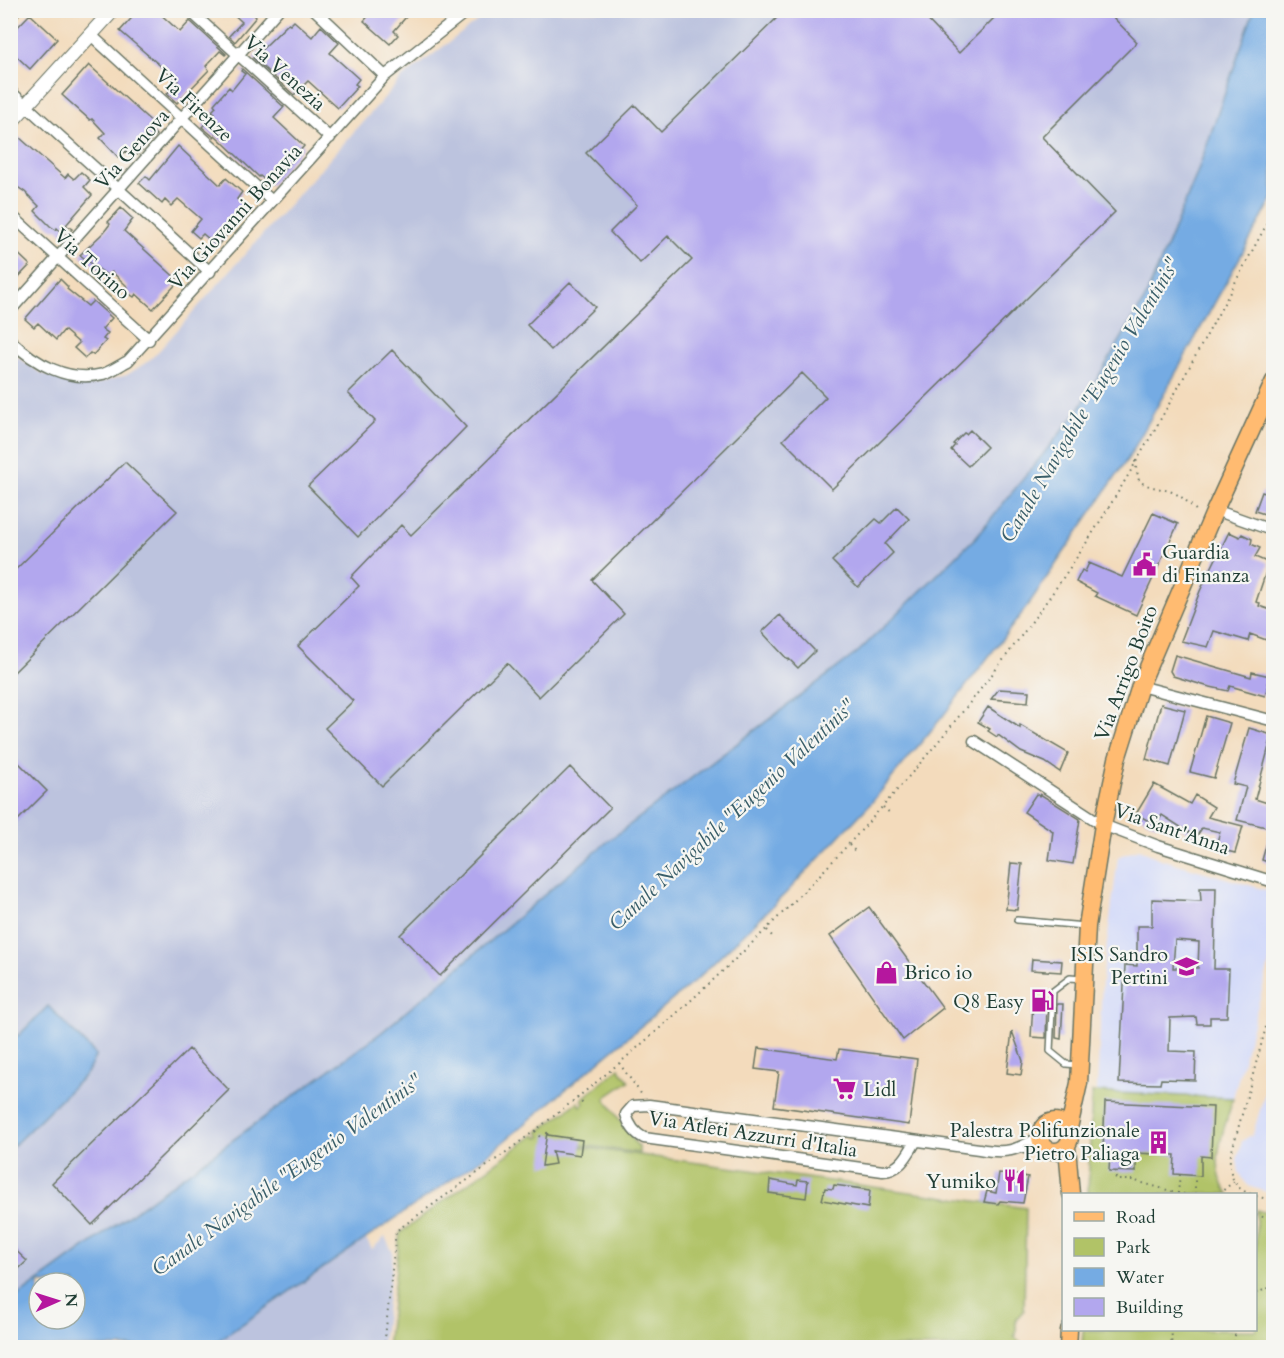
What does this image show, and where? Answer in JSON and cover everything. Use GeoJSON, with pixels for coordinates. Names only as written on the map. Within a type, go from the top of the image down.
{"type":"FeatureCollection","features":[{"type":"Feature","properties":{"kind":"main road","name":"Via Arrigo Boito"},"geometry":{"type":"LineString","coordinates":[[1052,1146],[1071,1138],[1065,1125],[1079,1083],[1087,926],[1103,825],[1117,759],[1140,686],[1213,514],[1274,381]]}},
{"type":"Feature","properties":{"kind":"main road"},"geometry":{"type":"LineString","coordinates":[[1065,1125],[1051,1122],[1046,1124],[1040,1132],[1068,1168],[1071,1193]]}},
{"type":"Feature","properties":{"kind":"main road"},"geometry":{"type":"LineString","coordinates":[[1068,1347],[1069,1331]]}},
{"type":"Feature","properties":{"kind":"street"},"geometry":{"type":"LineString","coordinates":[[10,16],[15,10]]}},
{"type":"Feature","properties":{"kind":"street"},"geometry":{"type":"LineString","coordinates":[[10,123],[113,10]]}},
{"type":"Feature","properties":{"kind":"street","name":"Via Venezia"},"geometry":{"type":"LineString","coordinates":[[189,10],[330,138]]}},
{"type":"Feature","properties":{"kind":"street","name":"Via Genova"},"geometry":{"type":"LineString","coordinates":[[10,311],[278,10]]}},
{"type":"Feature","properties":{"kind":"street"},"geometry":{"type":"LineString","coordinates":[[315,10],[385,76]]}},
{"type":"Feature","properties":{"kind":"street","name":"Via Giovanni Bonavia"},"geometry":{"type":"LineString","coordinates":[[10,340],[34,360],[67,375],[85,377],[105,373],[128,361],[385,76],[468,10]]}},
{"type":"Feature","properties":{"kind":"street","name":"Via Firenze"},"geometry":{"type":"LineString","coordinates":[[91,35],[272,201]]}},
{"type":"Feature","properties":{"kind":"street"},"geometry":{"type":"LineString","coordinates":[[10,91],[210,272]]}},
{"type":"Feature","properties":{"kind":"street","name":"Via Torino"},"geometry":{"type":"LineString","coordinates":[[10,214],[149,340]]}},
{"type":"Feature","properties":{"kind":"street"},"geometry":{"type":"LineString","coordinates":[[1213,514],[1274,531]]}},
{"type":"Feature","properties":{"kind":"street"},"geometry":{"type":"LineString","coordinates":[[1140,686],[1274,721]]}},
{"type":"Feature","properties":{"kind":"street","name":"Via Sant'Anna"},"geometry":{"type":"LineString","coordinates":[[974,741],[1103,825],[1158,846],[1274,882]]}},
{"type":"Feature","properties":{"kind":"street","name":"Via Atleti Azzurri d'Italia"},"geometry":{"type":"LineString","coordinates":[[916,1141],[897,1167],[890,1171],[871,1170],[644,1138],[636,1134],[626,1114],[633,1106],[649,1105],[916,1141],[1001,1153],[1021,1148],[1052,1146]]}},
{"type":"Feature","properties":{"kind":"lane"},"geometry":{"type":"LineString","coordinates":[[1017,920],[1087,926]]}},
{"type":"Feature","properties":{"kind":"lane"},"geometry":{"type":"LineString","coordinates":[[1080,1065],[1066,1064],[1050,1051],[1053,991],[1070,978],[1084,979]]}},
{"type":"Feature","properties":{"kind":"path"},"geometry":{"type":"LineString","coordinates":[[384,1347],[396,1231],[578,1098],[767,930],[849,845],[939,743],[1052,594],[1136,461],[1274,211]]}},
{"type":"Feature","properties":{"kind":"path"},"geometry":{"type":"LineString","coordinates":[[1136,461],[1140,481],[1146,486],[1174,493],[1189,501],[1197,512],[1213,514]]}},
{"type":"Feature","properties":{"kind":"path"},"geometry":{"type":"LineString","coordinates":[[883,807],[890,813]]}},
{"type":"Feature","properties":{"kind":"path"},"geometry":{"type":"LineString","coordinates":[[849,845],[856,852]]}},
{"type":"Feature","properties":{"kind":"path"},"geometry":{"type":"LineString","coordinates":[[767,930],[772,936]]}},
{"type":"Feature","properties":{"kind":"path"},"geometry":{"type":"LineString","coordinates":[[1247,1193],[1243,1192],[1234,1181],[1230,1171],[1230,1158],[1274,998]]}},
{"type":"Feature","properties":{"kind":"path"},"geometry":{"type":"LineString","coordinates":[[619,1063],[649,1105]]}},
{"type":"Feature","properties":{"kind":"path"},"geometry":{"type":"LineString","coordinates":[[578,1098],[583,1104]]}},
{"type":"Feature","properties":{"kind":"path"},"geometry":{"type":"LineString","coordinates":[[535,1131],[540,1137]]}},
{"type":"Feature","properties":{"kind":"path"},"geometry":{"type":"LineString","coordinates":[[1115,1171],[1116,1179],[1132,1180],[1178,1193],[1180,1174]]}},
{"type":"Feature","properties":{"kind":"path"},"geometry":{"type":"LineString","coordinates":[[1195,1175],[1195,1193]]}},
{"type":"Feature","properties":{"kind":"path"},"geometry":{"type":"LineString","coordinates":[[1220,1193],[1234,1181]]}},
{"type":"Feature","properties":{"kind":"path"},"geometry":{"type":"LineString","coordinates":[[1257,1196],[1274,1201]]}},
{"type":"Feature","properties":{"kind":"path"},"geometry":{"type":"LineString","coordinates":[[1257,1215],[1274,1220]]}},
{"type":"Feature","properties":{"kind":"path"},"geometry":{"type":"LineString","coordinates":[[1257,1293],[1274,1286]]}},
{"type":"Feature","properties":{"kind":"path"},"geometry":{"type":"LineString","coordinates":[[1171,1347],[1172,1331]]}},
{"type":"Feature","properties":{"kind":"path"},"geometry":{"type":"LineString","coordinates":[[1233,1347],[1236,1331]]}},
{"type":"Feature","properties":{"kind":"shaded area"},"geometry":{"type":"Polygon","coordinates":[[[490,11],[1254,11],[1196,176],[1145,299],[1078,411],[976,537],[858,652],[607,842],[382,1032],[52,1271],[27,1271],[27,1289],[11,1301],[10,352],[41,373],[72,383],[92,385],[127,375],[147,362],[401,79],[490,11]]]}},
{"type":"Feature","properties":{"kind":"shaded area","name":"ISIS Sandro Pertini"},"geometry":{"type":"Polygon","coordinates":[[[1139,849],[1160,859],[1273,892],[1273,950],[1233,1098],[1097,1092],[1102,982],[1118,857],[1139,849]]]}},
{"type":"Feature","properties":{"kind":"shaded area"},"geometry":{"type":"Polygon","coordinates":[[[1273,1027],[1274,1194],[1249,1186],[1239,1172],[1237,1160],[1242,1141],[1253,1134],[1270,1075],[1261,1072],[1273,1027]]]}},
{"type":"Feature","properties":{"kind":"shaded area"},"geometry":{"type":"Polygon","coordinates":[[[385,1237],[393,1253],[382,1347],[207,1348],[366,1239],[372,1249],[385,1237]]]}},
{"type":"Feature","properties":{"kind":"green space"},"geometry":{"type":"Polygon","coordinates":[[[619,1068],[629,1081],[606,1097],[606,1100],[639,1146],[639,1153],[582,1145],[582,1147],[1026,1208],[1024,1310],[1016,1319],[1016,1335],[1014,1336],[1022,1347],[387,1348],[400,1233],[527,1140],[535,1135],[538,1138],[541,1137],[538,1132],[578,1102],[581,1106],[584,1103],[582,1099],[619,1068]]]}},
{"type":"Feature","properties":{"kind":"green space"},"geometry":{"type":"Polygon","coordinates":[[[1092,1092],[1233,1098],[1219,1147],[1218,1159],[1222,1183],[1228,1193],[1088,1193],[1092,1092]]]}},
{"type":"Feature","properties":{"kind":"green space"},"geometry":{"type":"Polygon","coordinates":[[[1257,1210],[1273,1215],[1273,1347],[1082,1347],[1083,1331],[1257,1331],[1257,1210]]]}},
{"type":"Feature","properties":{"kind":"water","name":"Canale Navigabile \"Eugenio Valentinis\""},"geometry":{"type":"Polygon","coordinates":[[[1254,10],[1273,11],[1273,198],[1129,457],[1026,608],[943,716],[872,802],[786,893],[696,980],[490,1153],[209,1347],[11,1347],[11,1301],[27,1289],[27,1331],[87,1331],[87,1271],[52,1271],[382,1032],[607,842],[858,652],[976,537],[1078,411],[1145,299],[1196,176],[1254,10]]]}},
{"type":"Feature","properties":{"kind":"water"},"geometry":{"type":"Polygon","coordinates":[[[48,1006],[96,1055],[87,1073],[11,1148],[11,1029],[18,1036],[48,1006]]]}},
{"type":"Feature","properties":{"kind":"building"},"geometry":{"type":"Polygon","coordinates":[[[139,10],[156,10],[180,32],[190,21],[226,54],[220,51],[206,66],[209,70],[177,103],[167,94],[178,81],[120,31],[139,10]]]}},
{"type":"Feature","properties":{"kind":"building"},"geometry":{"type":"Polygon","coordinates":[[[229,10],[250,10],[256,17],[235,42],[229,36],[242,22],[229,10]]]}},
{"type":"Feature","properties":{"kind":"building"},"geometry":{"type":"Polygon","coordinates":[[[382,10],[412,10],[394,31],[398,35],[390,44],[364,21],[372,12],[377,16],[382,10]]]}},
{"type":"Feature","properties":{"kind":"building"},"geometry":{"type":"Polygon","coordinates":[[[785,10],[918,10],[959,53],[1002,10],[1106,10],[1137,42],[1042,137],[1115,212],[832,489],[783,440],[826,397],[802,373],[592,580],[624,614],[539,697],[507,663],[382,786],[325,728],[353,701],[298,646],[359,586],[351,577],[401,525],[411,535],[692,260],[668,236],[640,263],[610,232],[637,205],[586,153],[635,105],[661,132],[785,10]]]}},
{"type":"Feature","properties":{"kind":"building"},"geometry":{"type":"Polygon","coordinates":[[[30,14],[57,39],[30,69],[10,50],[10,35],[30,14]]]}},
{"type":"Feature","properties":{"kind":"building"},"geometry":{"type":"Polygon","coordinates":[[[294,21],[312,37],[321,26],[339,43],[330,53],[359,79],[355,84],[358,86],[338,108],[308,81],[294,95],[253,58],[294,21]]]}},
{"type":"Feature","properties":{"kind":"building"},"geometry":{"type":"Polygon","coordinates":[[[89,65],[155,125],[151,130],[156,135],[137,155],[132,151],[129,154],[126,151],[119,158],[100,138],[105,133],[92,119],[90,120],[62,95],[89,65]]]}},
{"type":"Feature","properties":{"kind":"building"},"geometry":{"type":"Polygon","coordinates":[[[242,69],[284,107],[274,118],[304,146],[271,185],[259,177],[215,135],[214,137],[202,127],[215,113],[212,111],[216,107],[214,104],[229,87],[232,90],[245,74],[241,71],[242,69]]]}},
{"type":"Feature","properties":{"kind":"building"},"geometry":{"type":"Polygon","coordinates":[[[19,137],[65,178],[68,174],[74,179],[81,172],[90,180],[84,187],[92,195],[66,225],[72,229],[65,236],[57,228],[56,230],[50,226],[35,211],[39,206],[25,192],[10,182],[10,148],[19,137]]]}},
{"type":"Feature","properties":{"kind":"building"},"geometry":{"type":"Polygon","coordinates":[[[178,146],[220,185],[226,178],[242,192],[237,199],[246,206],[223,233],[226,236],[217,246],[203,234],[199,238],[191,231],[201,219],[178,199],[171,206],[165,200],[162,204],[139,183],[146,176],[150,180],[178,146]]]}},
{"type":"Feature","properties":{"kind":"building"},"geometry":{"type":"Polygon","coordinates":[[[121,208],[133,219],[124,231],[179,281],[153,309],[136,294],[134,297],[125,291],[128,287],[112,272],[108,276],[80,255],[104,232],[110,224],[108,222],[121,208]]]}},
{"type":"Feature","properties":{"kind":"building"},"geometry":{"type":"Polygon","coordinates":[[[10,246],[30,265],[10,286],[10,246]]]}},
{"type":"Feature","properties":{"kind":"building"},"geometry":{"type":"Polygon","coordinates":[[[60,279],[68,287],[67,289],[88,306],[93,301],[112,318],[102,329],[108,333],[103,339],[106,341],[93,355],[90,353],[85,358],[74,348],[79,343],[64,330],[56,340],[38,323],[34,327],[25,319],[60,279]]]}},
{"type":"Feature","properties":{"kind":"building"},"geometry":{"type":"Polygon","coordinates":[[[570,282],[595,307],[551,350],[527,325],[570,282]]]}},
{"type":"Feature","properties":{"kind":"building"},"geometry":{"type":"Polygon","coordinates":[[[392,350],[466,427],[358,537],[308,486],[375,421],[348,393],[392,350]]]}},
{"type":"Feature","properties":{"kind":"building"},"geometry":{"type":"Polygon","coordinates":[[[970,430],[987,447],[968,466],[951,450],[955,445],[953,444],[970,430]]]}},
{"type":"Feature","properties":{"kind":"building"},"geometry":{"type":"Polygon","coordinates":[[[125,462],[177,511],[10,676],[10,575],[125,462]]]}},
{"type":"Feature","properties":{"kind":"building"},"geometry":{"type":"Polygon","coordinates":[[[1262,492],[1274,496],[1274,517],[1255,511],[1262,492]]]}},
{"type":"Feature","properties":{"kind":"building"},"geometry":{"type":"Polygon","coordinates":[[[897,507],[909,519],[885,544],[893,553],[858,587],[832,561],[876,519],[881,523],[897,507]]]}},
{"type":"Feature","properties":{"kind":"building","name":"Guardia di Finanza"},"geometry":{"type":"Polygon","coordinates":[[[1153,513],[1178,524],[1136,615],[1095,596],[1097,593],[1076,582],[1082,570],[1085,572],[1089,563],[1122,577],[1153,513]]]}},
{"type":"Feature","properties":{"kind":"building"},"geometry":{"type":"Polygon","coordinates":[[[1229,532],[1240,537],[1242,534],[1252,539],[1251,544],[1260,548],[1255,557],[1269,563],[1256,602],[1260,603],[1259,606],[1274,611],[1274,633],[1269,641],[1250,634],[1248,641],[1214,631],[1208,647],[1181,641],[1200,591],[1229,532]]]}},
{"type":"Feature","properties":{"kind":"building"},"geometry":{"type":"Polygon","coordinates":[[[780,615],[815,651],[798,668],[762,632],[780,615]]]}},
{"type":"Feature","properties":{"kind":"building"},"geometry":{"type":"Polygon","coordinates":[[[1175,655],[1251,677],[1252,672],[1270,676],[1265,696],[1230,686],[1228,691],[1173,676],[1170,671],[1175,655]]]}},
{"type":"Feature","properties":{"kind":"building"},"geometry":{"type":"Polygon","coordinates":[[[999,689],[1029,691],[1028,702],[991,699],[999,689]]]}},
{"type":"Feature","properties":{"kind":"building"},"geometry":{"type":"Polygon","coordinates":[[[1161,704],[1185,710],[1170,766],[1146,759],[1161,704]]]}},
{"type":"Feature","properties":{"kind":"building"},"geometry":{"type":"Polygon","coordinates":[[[988,707],[1020,728],[1020,725],[1068,753],[1060,772],[1045,762],[1021,752],[978,722],[988,707]]]}},
{"type":"Feature","properties":{"kind":"building"},"geometry":{"type":"Polygon","coordinates":[[[1206,716],[1230,723],[1214,778],[1190,772],[1206,716]]]}},
{"type":"Feature","properties":{"kind":"building"},"geometry":{"type":"Polygon","coordinates":[[[1249,728],[1272,735],[1255,799],[1274,805],[1274,829],[1237,820],[1246,787],[1233,784],[1249,728]]]}},
{"type":"Feature","properties":{"kind":"building"},"geometry":{"type":"Polygon","coordinates":[[[10,754],[47,791],[10,828],[10,754]]]}},
{"type":"Feature","properties":{"kind":"building"},"geometry":{"type":"Polygon","coordinates":[[[570,767],[610,808],[440,976],[400,935],[570,767]]]}},
{"type":"Feature","properties":{"kind":"building"},"geometry":{"type":"Polygon","coordinates":[[[1154,784],[1190,804],[1195,795],[1214,807],[1208,817],[1243,826],[1235,853],[1223,850],[1225,846],[1216,845],[1220,832],[1202,828],[1196,837],[1162,815],[1156,825],[1136,814],[1154,784]]]}},
{"type":"Feature","properties":{"kind":"building"},"geometry":{"type":"Polygon","coordinates":[[[1036,794],[1039,796],[1040,794],[1080,819],[1073,864],[1049,860],[1053,831],[1024,812],[1036,794]]]}},
{"type":"Feature","properties":{"kind":"building"},"geometry":{"type":"Polygon","coordinates":[[[1270,832],[1274,833],[1274,864],[1262,860],[1270,832]]]}},
{"type":"Feature","properties":{"kind":"building"},"geometry":{"type":"Polygon","coordinates":[[[1011,863],[1022,864],[1017,910],[1006,909],[1011,863]]]}},
{"type":"Feature","properties":{"kind":"building"},"geometry":{"type":"Polygon","coordinates":[[[1200,888],[1216,888],[1214,969],[1229,969],[1227,1017],[1210,1017],[1210,1024],[1197,1024],[1196,1017],[1170,1018],[1169,1051],[1196,1052],[1195,1080],[1161,1079],[1160,1084],[1119,1083],[1125,965],[1137,966],[1137,926],[1152,926],[1152,899],[1201,901],[1200,888]],[[1175,940],[1173,968],[1198,968],[1199,942],[1175,940]]]}},
{"type":"Feature","properties":{"kind":"building","name":"Brico io"},"geometry":{"type":"Polygon","coordinates":[[[869,907],[943,1008],[903,1040],[830,936],[869,907]]]}},
{"type":"Feature","properties":{"kind":"building"},"geometry":{"type":"Polygon","coordinates":[[[1032,959],[1062,961],[1061,972],[1031,970],[1032,959]]]}},
{"type":"Feature","properties":{"kind":"building"},"geometry":{"type":"Polygon","coordinates":[[[1033,1003],[1047,1003],[1046,1038],[1031,1037],[1033,1003]]]}},
{"type":"Feature","properties":{"kind":"building"},"geometry":{"type":"Polygon","coordinates":[[[1057,1004],[1063,1004],[1061,1039],[1056,1038],[1057,1004]]]}},
{"type":"Feature","properties":{"kind":"building"},"geometry":{"type":"Polygon","coordinates":[[[1012,1031],[1023,1061],[1021,1075],[1007,1073],[1012,1031]]]}},
{"type":"Feature","properties":{"kind":"building","name":"Lidl"},"geometry":{"type":"Polygon","coordinates":[[[758,1048],[837,1059],[839,1049],[917,1059],[909,1125],[774,1106],[779,1072],[755,1069],[758,1048]]]}},
{"type":"Feature","properties":{"kind":"building"},"geometry":{"type":"Polygon","coordinates":[[[189,1049],[229,1090],[92,1225],[52,1183],[189,1049]]]}},
{"type":"Feature","properties":{"kind":"building","name":"Palestra Polifunzionale Pietro Paliaga"},"geometry":{"type":"Polygon","coordinates":[[[1105,1102],[1213,1107],[1211,1157],[1201,1156],[1201,1176],[1174,1174],[1175,1155],[1136,1153],[1136,1172],[1109,1171],[1110,1152],[1103,1152],[1105,1102]]]}},
{"type":"Feature","properties":{"kind":"building"},"geometry":{"type":"Polygon","coordinates":[[[547,1132],[548,1135],[582,1140],[580,1155],[552,1151],[555,1164],[542,1166],[547,1132]]]}},
{"type":"Feature","properties":{"kind":"building"},"geometry":{"type":"Polygon","coordinates":[[[999,1173],[1028,1177],[1023,1203],[984,1202],[987,1191],[996,1193],[999,1173]]]}},
{"type":"Feature","properties":{"kind":"building"},"geometry":{"type":"Polygon","coordinates":[[[770,1180],[797,1185],[798,1180],[808,1181],[806,1198],[769,1193],[770,1180]]]}},
{"type":"Feature","properties":{"kind":"building"},"geometry":{"type":"Polygon","coordinates":[[[834,1185],[870,1190],[868,1208],[822,1200],[825,1188],[833,1189],[834,1185]]]}},
{"type":"Feature","properties":{"kind":"building"},"geometry":{"type":"Polygon","coordinates":[[[10,1245],[27,1261],[10,1277],[10,1245]]]}},
{"type":"Feature","properties":{"kind":"place","name":"Guardia di Finanza"},"geometry":{"type":"Point","coordinates":[1144,564]}},
{"type":"Feature","properties":{"kind":"place","name":"ISIS Sandro Pertini"},"geometry":{"type":"Point","coordinates":[1186,966]}},
{"type":"Feature","properties":{"kind":"place","name":"Brico io"},"geometry":{"type":"Point","coordinates":[886,972]}},
{"type":"Feature","properties":{"kind":"place","name":"Q8 Easy"},"geometry":{"type":"Point","coordinates":[1042,1001]}},
{"type":"Feature","properties":{"kind":"place","name":"Lidl"},"geometry":{"type":"Point","coordinates":[845,1089]}},
{"type":"Feature","properties":{"kind":"place","name":"Palestra Polifunzionale Pietro Paliaga"},"geometry":{"type":"Point","coordinates":[1158,1142]}},
{"type":"Feature","properties":{"kind":"place","name":"Yumiko"},"geometry":{"type":"Point","coordinates":[1014,1181]}}]}
